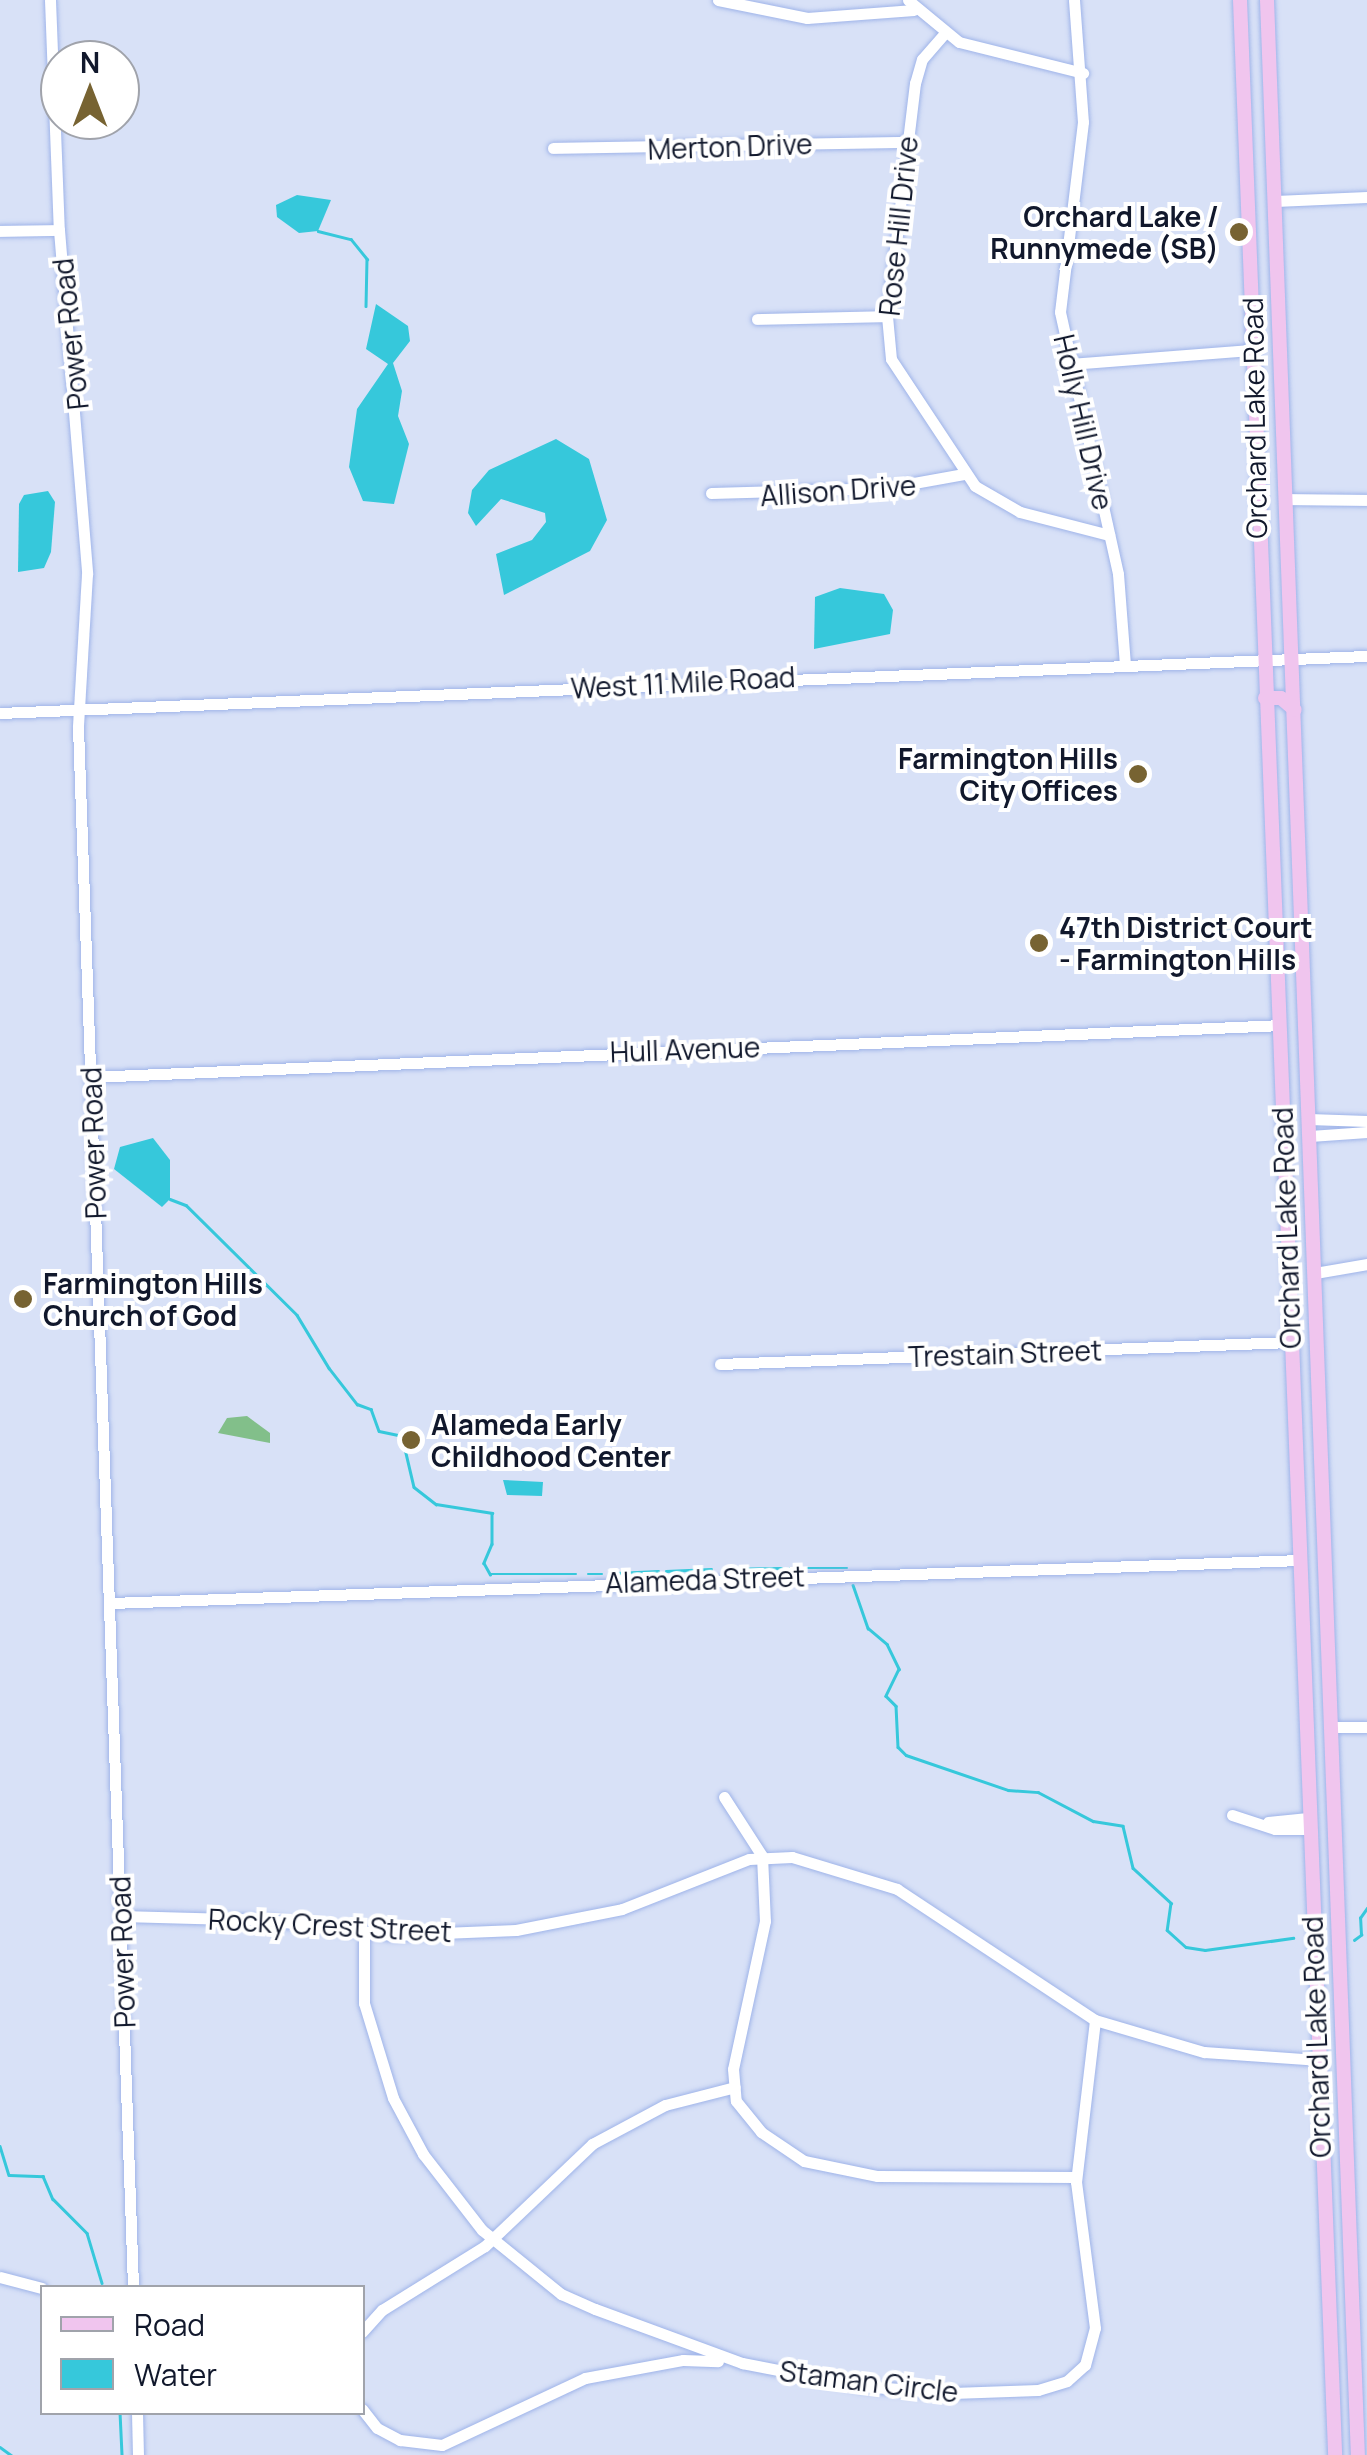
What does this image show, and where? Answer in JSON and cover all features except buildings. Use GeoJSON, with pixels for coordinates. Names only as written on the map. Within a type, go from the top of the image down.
{"type":"FeatureCollection","features":[{"type":"Feature","properties":{"kind":"main road","name":"Orchard Lake Road"},"geometry":{"type":"LineString","coordinates":[[1240,0],[1321,2197],[1335,2455]]}},
{"type":"Feature","properties":{"kind":"main road","name":"Orchard Lake Road"},"geometry":{"type":"LineString","coordinates":[[1268,0],[1358,2455]]}},
{"type":"Feature","properties":{"kind":"main road"},"geometry":{"type":"LineString","coordinates":[[1250,274],[1263,293],[1279,294]]}},
{"type":"Feature","properties":{"kind":"main road"},"geometry":{"type":"LineString","coordinates":[[1251,350],[1265,345],[1280,351]]}},
{"type":"Feature","properties":{"kind":"main road"},"geometry":{"type":"LineString","coordinates":[[1260,609],[1274,622],[1292,622]]}},
{"type":"Feature","properties":{"kind":"main road"},"geometry":{"type":"LineString","coordinates":[[1265,698],[1281,698],[1295,710]]}},
{"type":"Feature","properties":{"kind":"main road"},"geometry":{"type":"LineString","coordinates":[[1274,919],[1285,930],[1302,930]]}},
{"type":"Feature","properties":{"kind":"main road"},"geometry":{"type":"LineString","coordinates":[[1276,958],[1304,958]]}},
{"type":"Feature","properties":{"kind":"main road"},"geometry":{"type":"LineString","coordinates":[[1280,1025],[1296,1024],[1300,1108],[1310,1142]]}},
{"type":"Feature","properties":{"kind":"main road"},"geometry":{"type":"LineString","coordinates":[[1287,1260],[1299,1273],[1315,1272]]}},
{"type":"Feature","properties":{"kind":"main road"},"geometry":{"type":"LineString","coordinates":[[1293,1406],[1312,1414],[1314,1493],[1325,1531]]}},
{"type":"Feature","properties":{"kind":"main road"},"geometry":{"type":"LineString","coordinates":[[1301,1652],[1311,1668],[1330,1669]]}},
{"type":"Feature","properties":{"kind":"main road"},"geometry":{"type":"LineString","coordinates":[[1311,1904],[1330,1912],[1332,1982],[1342,2000]]}},
{"type":"Feature","properties":{"kind":"main road"},"geometry":{"type":"LineString","coordinates":[[1321,2197],[1334,2208],[1349,2208]]}},
{"type":"Feature","properties":{"kind":"main road"},"geometry":{"type":"LineString","coordinates":[[1330,2373],[1337,2382],[1356,2383]]}},
{"type":"Feature","properties":{"kind":"street","name":"Power Road"},"geometry":{"type":"LineString","coordinates":[[50,0],[60,230],[86,574],[78,710],[133,2285]]}},
{"type":"Feature","properties":{"kind":"street"},"geometry":{"type":"LineString","coordinates":[[718,0],[807,18],[911,5],[944,34],[1083,73]]}},
{"type":"Feature","properties":{"kind":"street","name":"Holly Hill Drive"},"geometry":{"type":"LineString","coordinates":[[1074,0],[1083,73],[1083,122],[1060,282],[1069,364],[1110,534],[1125,664]]}},
{"type":"Feature","properties":{"kind":"street","name":"Rose Hill Drive"},"geometry":{"type":"LineString","coordinates":[[944,34],[918,69],[886,316],[887,346],[898,377],[964,474],[1003,506],[1110,534]]}},
{"type":"Feature","properties":{"kind":"street","name":"Merton Drive"},"geometry":{"type":"LineString","coordinates":[[553,148],[907,142]]}},
{"type":"Feature","properties":{"kind":"street"},"geometry":{"type":"LineString","coordinates":[[1275,201],[1367,198]]}},
{"type":"Feature","properties":{"kind":"street"},"geometry":{"type":"LineString","coordinates":[[0,232],[60,230]]}},
{"type":"Feature","properties":{"kind":"street"},"geometry":{"type":"LineString","coordinates":[[757,319],[886,316]]}},
{"type":"Feature","properties":{"kind":"street"},"geometry":{"type":"LineString","coordinates":[[1069,364],[1251,350]]}},
{"type":"Feature","properties":{"kind":"street","name":"Allison Drive"},"geometry":{"type":"LineString","coordinates":[[711,492],[860,490],[944,482],[964,474]]}},
{"type":"Feature","properties":{"kind":"street"},"geometry":{"type":"LineString","coordinates":[[1285,499],[1367,500]]}},
{"type":"Feature","properties":{"kind":"street","name":"West 11 Mile Road"},"geometry":{"type":"LineString","coordinates":[[0,714],[1367,656]]}},
{"type":"Feature","properties":{"kind":"street","name":"Hull Avenue"},"geometry":{"type":"LineString","coordinates":[[91,1077],[1280,1025]]}},
{"type":"Feature","properties":{"kind":"street"},"geometry":{"type":"LineString","coordinates":[[1309,1119],[1367,1121]]}},
{"type":"Feature","properties":{"kind":"street"},"geometry":{"type":"LineString","coordinates":[[1310,1142],[1367,1132]]}},
{"type":"Feature","properties":{"kind":"street"},"geometry":{"type":"LineString","coordinates":[[1315,1272],[1367,1264]]}},
{"type":"Feature","properties":{"kind":"street","name":"Trestain Street"},"geometry":{"type":"LineString","coordinates":[[720,1364],[1290,1342]]}},
{"type":"Feature","properties":{"kind":"street","name":"Alameda Street"},"geometry":{"type":"LineString","coordinates":[[111,1603],[1298,1560]]}},
{"type":"Feature","properties":{"kind":"street"},"geometry":{"type":"LineString","coordinates":[[1332,1727],[1367,1727]]}},
{"type":"Feature","properties":{"kind":"street"},"geometry":{"type":"LineString","coordinates":[[724,1797],[762,1856],[766,1921],[736,2036],[735,2086],[736,2101],[761,2132],[810,2162],[916,2180],[1076,2177]]}},
{"type":"Feature","properties":{"kind":"street"},"geometry":{"type":"LineString","coordinates":[[1232,1815],[1308,1824]]}},
{"type":"Feature","properties":{"kind":"street","name":"Rocky Crest Street"},"geometry":{"type":"LineString","coordinates":[[122,1916],[268,1920],[364,1933],[482,1932],[552,1924],[622,1909],[762,1856],[820,1862],[897,1889],[1095,2020],[1204,2052],[1317,2060]]}},
{"type":"Feature","properties":{"kind":"street","name":"Staman Circle"},"geometry":{"type":"LineString","coordinates":[[364,1933],[364,2003],[393,2098],[443,2182],[494,2237],[561,2294],[683,2345],[818,2380],[952,2393],[1038,2390],[1067,2381],[1085,2365],[1095,2328],[1076,2177],[1095,2020]]}},
{"type":"Feature","properties":{"kind":"street"},"geometry":{"type":"LineString","coordinates":[[365,2329],[382,2310],[448,2274],[494,2237],[548,2179],[602,2137],[665,2105],[735,2086]]}},
{"type":"Feature","properties":{"kind":"street"},"geometry":{"type":"LineString","coordinates":[[0,2276],[40,2287]]}},
{"type":"Feature","properties":{"kind":"street"},"geometry":{"type":"LineString","coordinates":[[365,2413],[378,2428],[400,2440],[442,2446],[585,2378],[683,2360],[742,2362]]}},
{"type":"Feature","properties":{"kind":"street"},"geometry":{"type":"LineString","coordinates":[[137,2415],[138,2455]]}},
{"type":"Feature","properties":{"kind":"green space"},"geometry":{"type":"Polygon","coordinates":[[[247,1416],[270,1433],[270,1443],[218,1433],[227,1418],[247,1416]]]}},
{"type":"Feature","properties":{"kind":"water"},"geometry":{"type":"Polygon","coordinates":[[[297,195],[331,200],[318,231],[299,233],[277,217],[276,205],[297,195]]]}},
{"type":"Feature","properties":{"kind":"water"},"geometry":{"type":"Polygon","coordinates":[[[376,304],[408,326],[410,341],[393,363],[402,391],[398,416],[409,444],[394,504],[363,501],[349,467],[357,409],[388,364],[366,349],[376,304]]]}},
{"type":"Feature","properties":{"kind":"water"},"geometry":{"type":"Polygon","coordinates":[[[556,439],[589,459],[607,520],[590,551],[504,595],[496,554],[532,540],[546,522],[545,513],[501,499],[476,526],[468,513],[472,490],[489,470],[556,439]]]}},
{"type":"Feature","properties":{"kind":"water"},"geometry":{"type":"Polygon","coordinates":[[[48,491],[55,502],[51,552],[44,568],[18,572],[19,504],[24,495],[48,491]]]}},
{"type":"Feature","properties":{"kind":"water"},"geometry":{"type":"Polygon","coordinates":[[[840,588],[884,594],[893,610],[890,634],[814,649],[815,597],[840,588]]]}},
{"type":"Feature","properties":{"kind":"water"},"geometry":{"type":"Polygon","coordinates":[[[153,1138],[170,1160],[170,1199],[162,1207],[114,1169],[120,1147],[153,1138]]]}},
{"type":"Feature","properties":{"kind":"water"},"geometry":{"type":"Polygon","coordinates":[[[503,1480],[543,1482],[542,1496],[507,1495],[503,1480]]]}},
{"type":"Feature","properties":{"kind":"waterway"},"geometry":{"type":"LineString","coordinates":[[318,231],[351,239],[367,259],[366,306]]}},
{"type":"Feature","properties":{"kind":"waterway"},"geometry":{"type":"LineString","coordinates":[[170,1199],[186,1205],[297,1315],[329,1368],[357,1404],[371,1409],[379,1431],[402,1436],[414,1487],[436,1504],[492,1513],[492,1544],[484,1563],[490,1574],[576,1574]]}},
{"type":"Feature","properties":{"kind":"waterway"},"geometry":{"type":"LineString","coordinates":[[723,1569],[781,1568]]}},
{"type":"Feature","properties":{"kind":"waterway"},"geometry":{"type":"LineString","coordinates":[[790,1568],[847,1568]]}},
{"type":"Feature","properties":{"kind":"waterway"},"geometry":{"type":"LineString","coordinates":[[666,1571],[711,1569]]}},
{"type":"Feature","properties":{"kind":"waterway"},"geometry":{"type":"LineString","coordinates":[[616,1573],[658,1571]]}},
{"type":"Feature","properties":{"kind":"waterway"},"geometry":{"type":"LineString","coordinates":[[588,1574],[602,1574]]}},
{"type":"Feature","properties":{"kind":"waterway"},"geometry":{"type":"LineString","coordinates":[[853,1585],[868,1628],[887,1644],[899,1669],[886,1696],[896,1706],[898,1747],[906,1755],[1008,1790],[1038,1792],[1093,1821],[1123,1826],[1133,1868],[1171,1903],[1167,1930],[1186,1947],[1205,1950],[1293,1938]]}},
{"type":"Feature","properties":{"kind":"waterway"},"geometry":{"type":"LineString","coordinates":[[1354,1940],[1361,1935],[1360,1918],[1367,1908]]}},
{"type":"Feature","properties":{"kind":"waterway"},"geometry":{"type":"LineString","coordinates":[[0,2146],[9,2175],[43,2176],[53,2199],[87,2233],[102,2283]]}},
{"type":"Feature","properties":{"kind":"waterway"},"geometry":{"type":"LineString","coordinates":[[120,2415],[122,2455]]}},
{"type":"Feature","properties":{"kind":"waterway"},"geometry":{"type":"LineString","coordinates":[[0,2447],[11,2455]]}},
{"type":"Feature","properties":{"kind":"place","name":"Orchard Lake / Runnymede (SB)"},"geometry":{"type":"Point","coordinates":[1239,232]}},
{"type":"Feature","properties":{"kind":"place","name":"Farmington Hills City Offices"},"geometry":{"type":"Point","coordinates":[1138,774]}},
{"type":"Feature","properties":{"kind":"place","name":"47th District Court - Farmington Hills"},"geometry":{"type":"Point","coordinates":[1039,943]}},
{"type":"Feature","properties":{"kind":"place","name":"Farmington Hills Church of God"},"geometry":{"type":"Point","coordinates":[23,1299]}},
{"type":"Feature","properties":{"kind":"place","name":"Alameda Early Childhood Center"},"geometry":{"type":"Point","coordinates":[411,1440]}}]}
